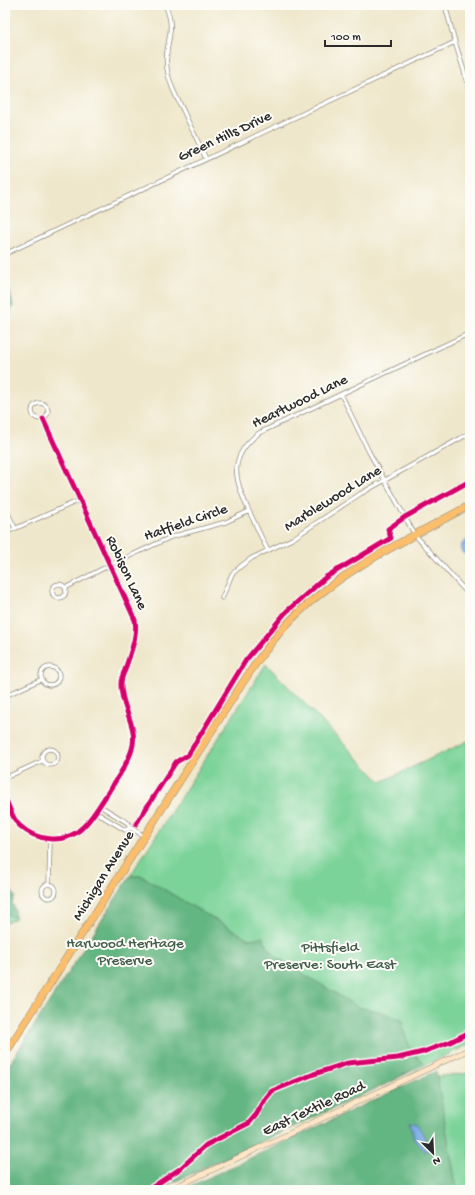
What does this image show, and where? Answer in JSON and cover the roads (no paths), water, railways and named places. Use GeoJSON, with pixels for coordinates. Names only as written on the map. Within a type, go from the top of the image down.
{"type":"FeatureCollection","features":[{"type":"Feature","properties":{"kind":"highway","name":"Michigan Avenue"},"geometry":{"type":"LineString","coordinates":[[5,1054],[258,660],[281,631],[301,610],[336,582],[372,558],[470,505]]}},
{"type":"Feature","properties":{"kind":"main road","name":"East Textile Road"},"geometry":{"type":"LineString","coordinates":[[169,1190],[470,1049]]}},
{"type":"Feature","properties":{"kind":"street"},"geometry":{"type":"LineString","coordinates":[[165,5],[171,22],[171,32],[166,56],[170,80],[175,95],[206,159]]}},
{"type":"Feature","properties":{"kind":"street"},"geometry":{"type":"LineString","coordinates":[[445,5],[470,90]]}},
{"type":"Feature","properties":{"kind":"street","name":"Green Hills Drive"},"geometry":{"type":"LineString","coordinates":[[5,254],[455,42]]}},
{"type":"Feature","properties":{"kind":"street","name":"Heartwood Lane"},"geometry":{"type":"LineString","coordinates":[[268,551],[239,488],[236,476],[237,463],[248,442],[259,434],[341,394],[470,334]]}},
{"type":"Feature","properties":{"kind":"street"},"geometry":{"type":"LineString","coordinates":[[341,394],[366,446],[415,535],[470,596]]}},
{"type":"Feature","properties":{"kind":"street","name":"Robison Lane"},"geometry":{"type":"LineString","coordinates":[[38,403],[43,404],[47,408],[47,415],[43,419],[36,418],[32,415],[33,406],[38,403]]}},
{"type":"Feature","properties":{"kind":"street","name":"Robison Lane"},"geometry":{"type":"LineString","coordinates":[[43,419],[132,612],[136,626],[136,634],[121,682],[121,695],[134,732],[135,741],[130,757],[100,806],[84,827],[76,833],[64,838],[50,840]]}},
{"type":"Feature","properties":{"kind":"street","name":"Marblewood Lane"},"geometry":{"type":"LineString","coordinates":[[222,598],[232,574],[241,566],[292,540],[360,494],[470,433]]}},
{"type":"Feature","properties":{"kind":"street"},"geometry":{"type":"LineString","coordinates":[[5,533],[80,500]]}},
{"type":"Feature","properties":{"kind":"street"},"geometry":{"type":"LineString","coordinates":[[5,508],[15,528]]}},
{"type":"Feature","properties":{"kind":"street","name":"Hatfield Circle"},"geometry":{"type":"LineString","coordinates":[[65,588],[110,565],[171,537],[226,522],[249,511]]}},
{"type":"Feature","properties":{"kind":"street","name":"Hatfield Circle"},"geometry":{"type":"LineString","coordinates":[[56,585],[62,585],[65,588],[66,594],[62,598],[56,598],[52,594],[52,588],[56,585]]}},
{"type":"Feature","properties":{"kind":"street"},"geometry":{"type":"LineString","coordinates":[[48,667],[56,669],[58,674],[57,681],[52,684],[46,683],[42,679],[42,673],[45,668],[48,667]]}},
{"type":"Feature","properties":{"kind":"street"},"geometry":{"type":"LineString","coordinates":[[5,696],[42,679]]}},
{"type":"Feature","properties":{"kind":"street"},"geometry":{"type":"LineString","coordinates":[[46,749],[52,749],[57,754],[58,760],[54,764],[46,764],[42,761],[42,753],[46,749]]}},
{"type":"Feature","properties":{"kind":"street"},"geometry":{"type":"LineString","coordinates":[[5,778],[42,761]]}},
{"type":"Feature","properties":{"kind":"street"},"geometry":{"type":"LineString","coordinates":[[5,798],[18,824],[34,836],[50,840],[49,884]]}},
{"type":"Feature","properties":{"kind":"street"},"geometry":{"type":"LineString","coordinates":[[100,806],[128,823],[132,828],[144,836]]}},
{"type":"Feature","properties":{"kind":"street"},"geometry":{"type":"LineString","coordinates":[[95,812],[124,830],[132,828]]}},
{"type":"Feature","properties":{"kind":"street"},"geometry":{"type":"LineString","coordinates":[[49,884],[54,886],[56,892],[52,898],[43,896],[43,887],[49,884]]}},
{"type":"Feature","properties":{"kind":"water"},"geometry":{"type":"Polygon","coordinates":[[[470,538],[469,557],[462,552],[460,548],[463,543],[470,538]]]}},
{"type":"Feature","properties":{"kind":"water"},"geometry":{"type":"Polygon","coordinates":[[[410,1122],[417,1124],[422,1133],[428,1150],[426,1152],[414,1139],[410,1122]]]}},
{"type":"Feature","properties":{"kind":"railway"},"geometry":{"type":"LineString","coordinates":[[459,5],[470,9]]}},
{"type":"Feature","properties":{"kind":"park label","name":"Harwood Heritage Preserve"},"geometry":{"type":"Point","coordinates":[125,952]}},
{"type":"Feature","properties":{"kind":"park label","name":"Pittsfield Preserve: South East"},"geometry":{"type":"Point","coordinates":[330,956]}}]}
